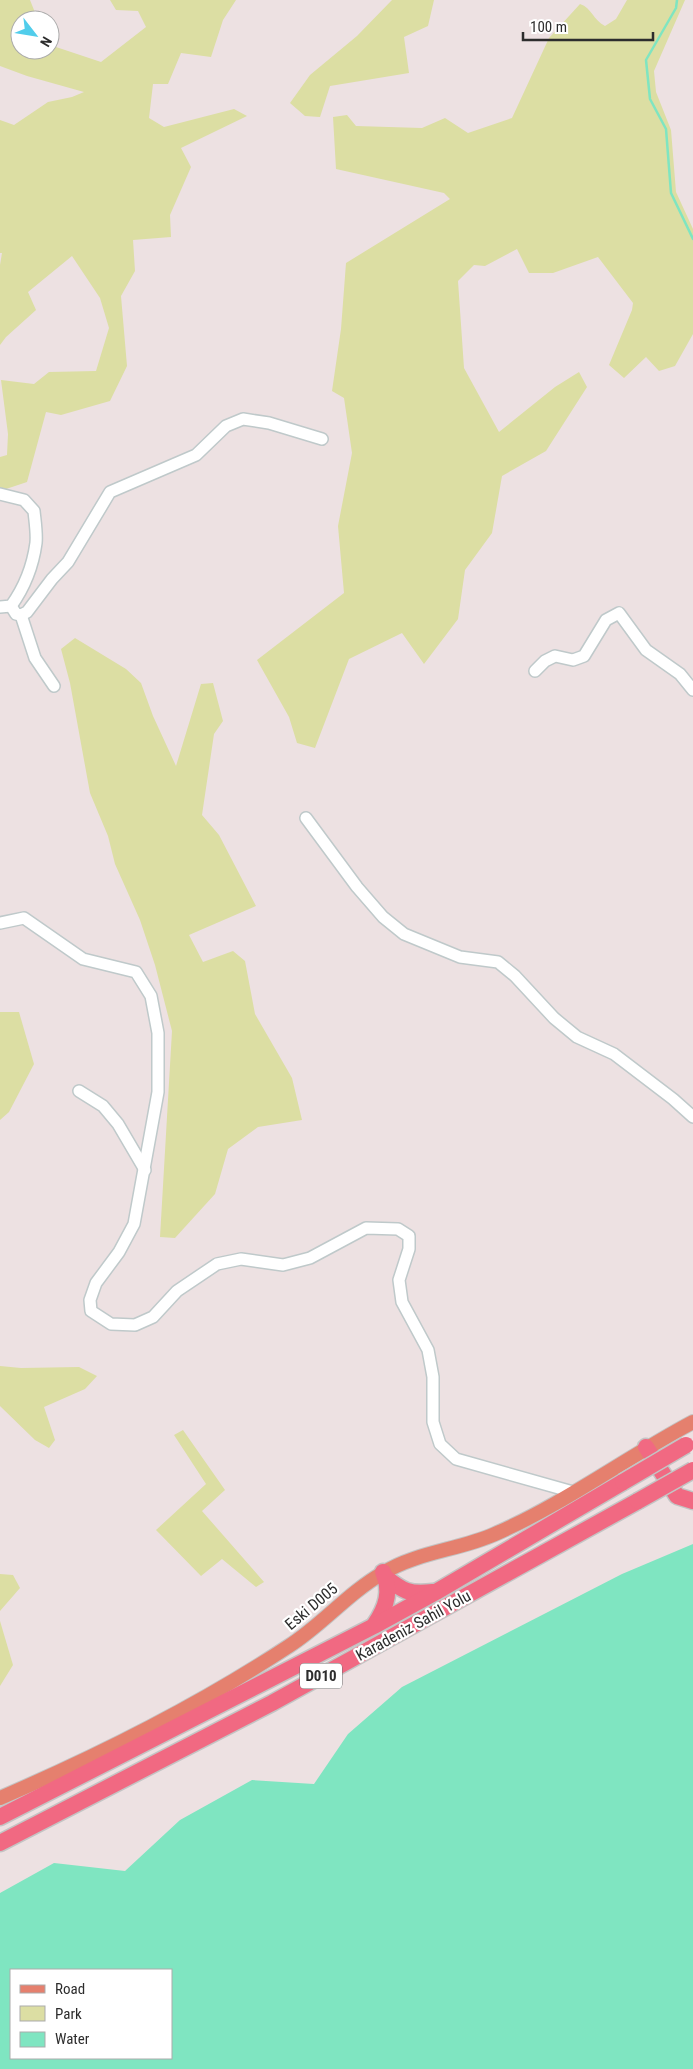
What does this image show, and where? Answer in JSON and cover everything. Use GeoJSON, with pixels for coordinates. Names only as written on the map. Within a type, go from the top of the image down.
{"type":"FeatureCollection","features":[{"type":"Feature","properties":{"kind":"highway","name":"D010"},"geometry":{"type":"LineString","coordinates":[[374,1626],[436,1592],[689,1443]]}},
{"type":"Feature","properties":{"kind":"highway"},"geometry":{"type":"LineString","coordinates":[[646,1447],[678,1496],[693,1501]]}},
{"type":"Feature","properties":{"kind":"highway","name":"Karadeniz Sahil Yolu"},"geometry":{"type":"LineString","coordinates":[[0,1842],[272,1703],[693,1470]]}},
{"type":"Feature","properties":{"kind":"highway"},"geometry":{"type":"LineString","coordinates":[[384,1574],[402,1590],[409,1593],[436,1592]]}},
{"type":"Feature","properties":{"kind":"highway"},"geometry":{"type":"LineString","coordinates":[[374,1626],[386,1607],[384,1574]]}},
{"type":"Feature","properties":{"kind":"highway","name":"Karadeniz Sahil Yolu"},"geometry":{"type":"LineString","coordinates":[[0,1817],[374,1626]]}},
{"type":"Feature","properties":{"kind":"main road","name":"Eski D005"},"geometry":{"type":"LineString","coordinates":[[0,1797],[70,1768],[135,1736],[220,1689],[292,1645],[360,1587],[384,1574],[423,1556],[476,1542],[496,1534],[573,1492],[646,1447],[693,1422]]}},
{"type":"Feature","properties":{"kind":"street"},"geometry":{"type":"LineString","coordinates":[[0,494],[24,500],[34,511],[36,542],[25,583],[6,607],[21,615],[27,612],[52,579],[68,562],[110,492],[196,455],[226,426],[243,419],[269,423],[322,439]]}},
{"type":"Feature","properties":{"kind":"street"},"geometry":{"type":"LineString","coordinates":[[535,670],[545,661],[555,656],[573,660],[584,656],[606,620],[619,613],[646,650],[680,674],[693,690]]}},
{"type":"Feature","properties":{"kind":"street"},"geometry":{"type":"LineString","coordinates":[[21,615],[35,658],[54,686]]}},
{"type":"Feature","properties":{"kind":"street"},"geometry":{"type":"LineString","coordinates":[[306,818],[357,888],[383,917],[404,934],[460,958],[498,962],[515,976],[554,1018],[577,1037],[614,1054],[673,1099],[693,1117]]}},
{"type":"Feature","properties":{"kind":"street"},"geometry":{"type":"LineString","coordinates":[[0,923],[24,918],[83,959],[136,972],[151,996],[158,1033],[158,1092],[145,1170],[134,1224],[120,1252],[96,1283],[90,1300],[91,1311],[111,1324],[135,1324],[153,1317],[177,1291],[217,1264],[241,1259],[283,1265],[310,1258],[366,1228],[398,1229],[409,1236],[409,1249],[399,1280],[402,1302],[428,1350],[433,1376],[433,1422],[440,1444],[456,1459],[573,1492]]}},
{"type":"Feature","properties":{"kind":"street"},"geometry":{"type":"LineString","coordinates":[[79,1091],[102,1106],[118,1124],[145,1170]]}},
{"type":"Feature","properties":{"kind":"green space"},"geometry":{"type":"Polygon","coordinates":[[[0,0],[30,0],[34,10],[10,10],[10,60],[60,60],[60,48],[101,62],[146,27],[138,11],[116,10],[110,0],[236,0],[223,20],[211,57],[181,53],[168,84],[153,84],[149,118],[164,127],[234,109],[247,116],[181,148],[191,167],[170,215],[171,237],[133,240],[135,271],[121,296],[127,366],[110,401],[61,415],[46,412],[27,482],[0,491],[0,457],[7,455],[8,434],[1,380],[34,384],[49,372],[96,371],[109,328],[100,298],[72,256],[28,292],[36,310],[6,337],[0,345],[0,265],[2,253],[0,253],[0,120],[14,125],[48,102],[72,97],[84,92],[27,76],[0,66],[0,0]]]}},
{"type":"Feature","properties":{"kind":"green space"},"geometry":{"type":"Polygon","coordinates":[[[392,0],[434,0],[428,26],[404,37],[409,73],[330,86],[320,117],[305,116],[290,103],[310,75],[357,36],[392,0]]]}},
{"type":"Feature","properties":{"kind":"green space"},"geometry":{"type":"Polygon","coordinates":[[[627,0],[685,0],[654,71],[656,92],[671,130],[676,192],[693,229],[693,334],[675,366],[659,371],[646,357],[624,378],[609,365],[632,310],[633,303],[598,257],[553,273],[529,273],[517,249],[485,266],[474,265],[458,281],[464,368],[499,432],[555,387],[579,372],[587,387],[546,451],[502,476],[492,533],[465,570],[458,619],[424,664],[402,633],[349,659],[315,748],[297,743],[289,717],[257,660],[344,593],[338,526],[352,453],[344,398],[332,391],[341,329],[346,263],[450,199],[444,193],[336,169],[333,117],[347,115],[356,126],[422,128],[445,118],[468,133],[512,118],[549,38],[580,4],[587,8],[605,26],[616,19],[627,0]]]}},
{"type":"Feature","properties":{"kind":"green space"},"geometry":{"type":"Polygon","coordinates":[[[75,638],[126,669],[141,683],[153,716],[176,766],[201,684],[213,683],[223,721],[214,734],[202,815],[219,835],[256,906],[189,935],[203,962],[233,951],[245,961],[255,1014],[292,1078],[302,1120],[258,1127],[228,1149],[215,1194],[175,1238],[160,1237],[172,1031],[155,965],[140,920],[115,864],[108,836],[90,793],[70,683],[61,649],[75,638]]]}},
{"type":"Feature","properties":{"kind":"green space"},"geometry":{"type":"Polygon","coordinates":[[[0,1012],[19,1012],[34,1064],[9,1112],[0,1120],[0,1012]]]}},
{"type":"Feature","properties":{"kind":"green space"},"geometry":{"type":"Polygon","coordinates":[[[0,1366],[21,1368],[79,1367],[97,1376],[85,1389],[44,1407],[55,1440],[49,1448],[35,1440],[0,1406],[0,1366]]]}},
{"type":"Feature","properties":{"kind":"green space"},"geometry":{"type":"Polygon","coordinates":[[[183,1430],[225,1490],[202,1511],[264,1582],[256,1587],[222,1559],[201,1576],[156,1530],[206,1484],[174,1435],[183,1430]]]}},
{"type":"Feature","properties":{"kind":"green space"},"geometry":{"type":"Polygon","coordinates":[[[0,1574],[13,1575],[20,1588],[0,1611],[0,1574]]]}},
{"type":"Feature","properties":{"kind":"green space"},"geometry":{"type":"Polygon","coordinates":[[[0,1621],[13,1665],[0,1686],[0,1621]]]}},
{"type":"Feature","properties":{"kind":"water"},"geometry":{"type":"Polygon","coordinates":[[[693,1544],[693,2069],[0,2069],[0,1893],[54,1863],[125,1871],[180,1820],[252,1780],[314,1784],[348,1734],[402,1687],[622,1574],[693,1544]]]}},
{"type":"Feature","properties":{"kind":"waterway"},"geometry":{"type":"LineString","coordinates":[[677,0],[676,8],[646,60],[650,99],[666,129],[671,193],[693,239]]}}]}
